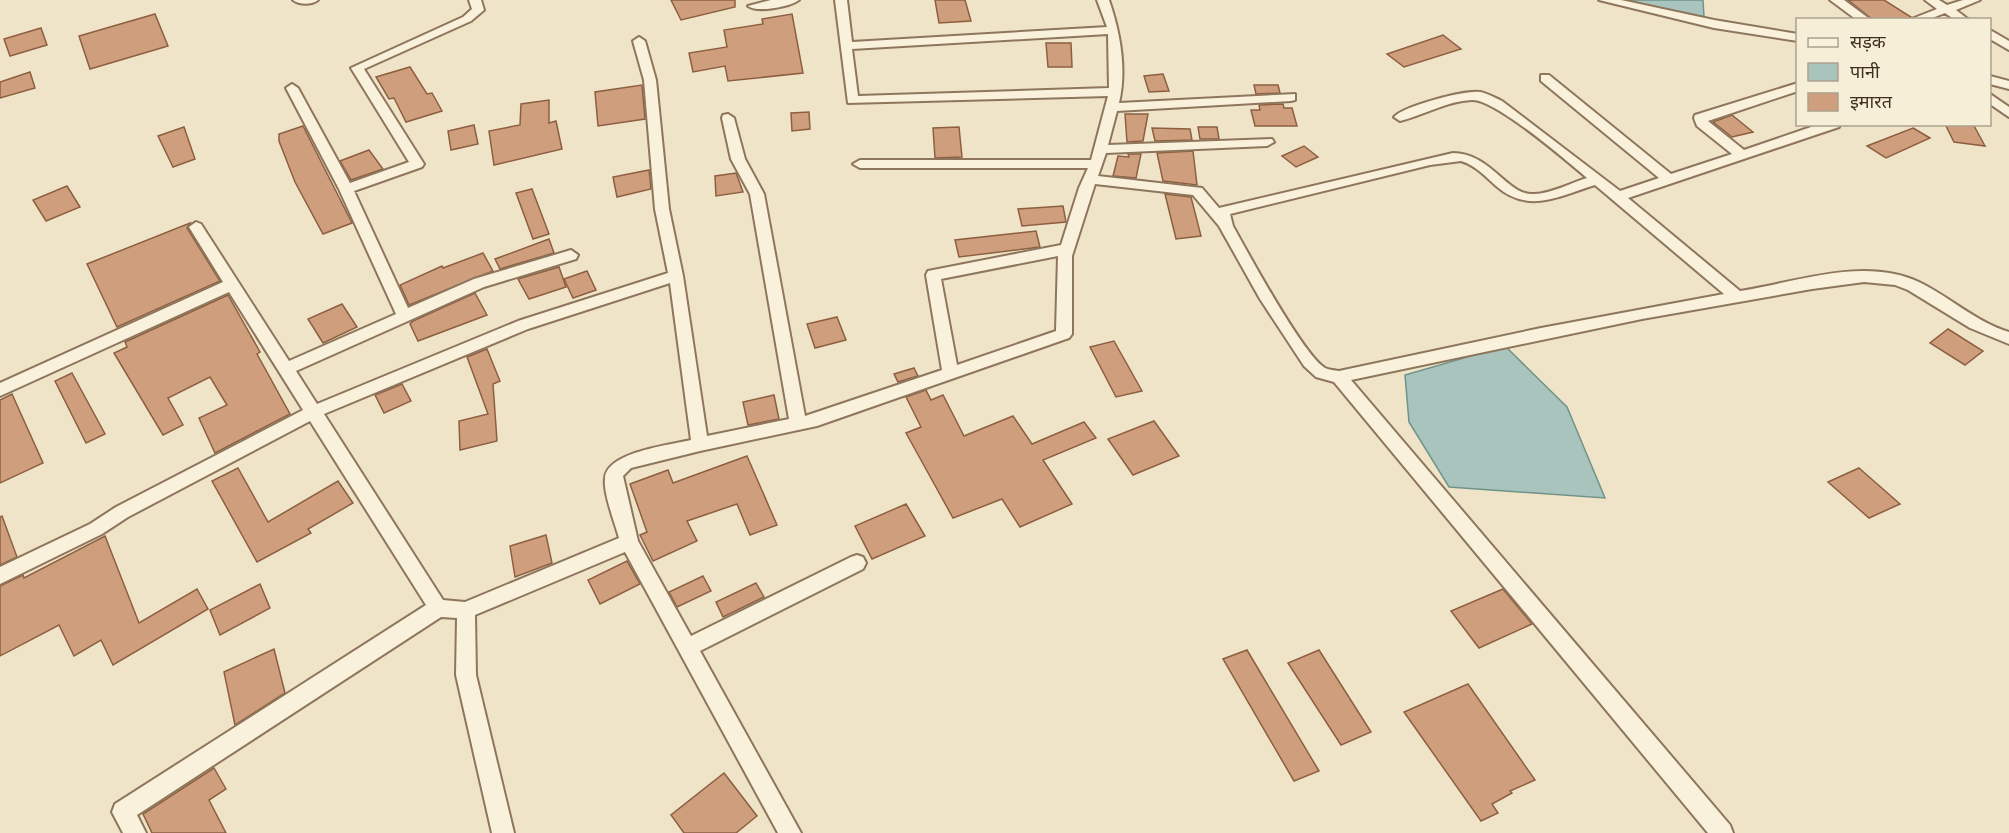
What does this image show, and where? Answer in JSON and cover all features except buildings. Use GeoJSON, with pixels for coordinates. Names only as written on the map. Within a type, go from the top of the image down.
{"type":"FeatureCollection","features":[{"type":"Feature","properties":{"kind":"street"},"geometry":{"type":"LineString","coordinates":[[299,0],[312,0]]}},
{"type":"Feature","properties":{"kind":"street"},"geometry":{"type":"LineString","coordinates":[[346,189],[417,164],[357,68],[475,14],[478,10],[475,0]]}},
{"type":"Feature","properties":{"kind":"street"},"geometry":{"type":"LineString","coordinates":[[754,6],[793,0]]}},
{"type":"Feature","properties":{"kind":"street"},"geometry":{"type":"LineString","coordinates":[[841,0],[852,100],[1074,91],[1114,100],[1291,97]]}},
{"type":"Feature","properties":{"kind":"street"},"geometry":{"type":"LineString","coordinates":[[790,833],[629,542],[613,480],[615,472],[626,463],[699,444],[798,425],[1064,334],[1066,249],[1096,164],[1114,100],[1114,30],[1103,0]]}},
{"type":"Feature","properties":{"kind":"street"},"geometry":{"type":"LineString","coordinates":[[1605,0],[1796,38]]}},
{"type":"Feature","properties":{"kind":"street"},"geometry":{"type":"LineString","coordinates":[[1836,0],[1863,18]]}},
{"type":"Feature","properties":{"kind":"street"},"geometry":{"type":"LineString","coordinates":[[1932,0],[1961,18]]}},
{"type":"Feature","properties":{"kind":"street"},"geometry":{"type":"LineString","coordinates":[[1920,18],[1974,0]]}},
{"type":"Feature","properties":{"kind":"street"},"geometry":{"type":"LineString","coordinates":[[846,46],[1114,30]]}},
{"type":"Feature","properties":{"kind":"street"},"geometry":{"type":"LineString","coordinates":[[1991,35],[2009,46]]}},
{"type":"Feature","properties":{"kind":"street"},"geometry":{"type":"LineString","coordinates":[[639,41],[650,80],[662,209],[676,276],[699,444]]}},
{"type":"Feature","properties":{"kind":"street"},"geometry":{"type":"LineString","coordinates":[[1545,78],[1670,179]]}},
{"type":"Feature","properties":{"kind":"street"},"geometry":{"type":"LineString","coordinates":[[1991,80],[2009,85]]}},
{"type":"Feature","properties":{"kind":"street"},"geometry":{"type":"LineString","coordinates":[[1742,155],[1701,123],[1700,118],[1796,87]]}},
{"type":"Feature","properties":{"kind":"street"},"geometry":{"type":"LineString","coordinates":[[292,88],[346,189],[404,315]]}},
{"type":"Feature","properties":{"kind":"street"},"geometry":{"type":"LineString","coordinates":[[1400,117],[1466,97],[1486,97],[1539,133],[1737,297]]}},
{"type":"Feature","properties":{"kind":"street"},"geometry":{"type":"LineString","coordinates":[[1991,100],[2009,113]]}},
{"type":"Feature","properties":{"kind":"street"},"geometry":{"type":"LineString","coordinates":[[728,118],[738,159],[757,194],[798,425]]}},
{"type":"Feature","properties":{"kind":"street"},"geometry":{"type":"LineString","coordinates":[[1616,197],[1828,126]]}},
{"type":"Feature","properties":{"kind":"street"},"geometry":{"type":"LineString","coordinates":[[860,164],[1096,164],[1267,142]]}},
{"type":"Feature","properties":{"kind":"street"},"geometry":{"type":"LineString","coordinates":[[1223,222],[1224,211],[1233,208],[1328,184],[1450,158],[1471,160],[1508,191],[1525,199],[1534,200],[1596,180]]}},
{"type":"Feature","properties":{"kind":"street"},"geometry":{"type":"LineString","coordinates":[[1096,164],[1197,191],[1223,222],[1310,363],[1328,376],[1339,377],[1478,346],[1737,297],[1850,279],[1888,278],[1911,286],[1985,329],[2009,338]]}},
{"type":"Feature","properties":{"kind":"street"},"geometry":{"type":"LineString","coordinates":[[196,227],[438,608]]}},
{"type":"Feature","properties":{"kind":"street"},"geometry":{"type":"LineString","coordinates":[[950,373],[933,275],[1066,249]]}},
{"type":"Feature","properties":{"kind":"street"},"geometry":{"type":"LineString","coordinates":[[286,369],[479,282],[570,255]]}},
{"type":"Feature","properties":{"kind":"street"},"geometry":{"type":"LineString","coordinates":[[0,576],[96,529],[123,512],[313,412],[523,326],[676,276]]}},
{"type":"Feature","properties":{"kind":"street"},"geometry":{"type":"LineString","coordinates":[[0,390],[233,284]]}},
{"type":"Feature","properties":{"kind":"street"},"geometry":{"type":"LineString","coordinates":[[1339,377],[1722,833]]}},
{"type":"Feature","properties":{"kind":"street"},"geometry":{"type":"LineString","coordinates":[[135,833],[123,812],[438,608],[466,610],[629,542]]}},
{"type":"Feature","properties":{"kind":"street"},"geometry":{"type":"LineString","coordinates":[[688,647],[857,563]]}},
{"type":"Feature","properties":{"kind":"street"},"geometry":{"type":"LineString","coordinates":[[466,610],[466,675],[503,833]]}},
{"type":"Feature","properties":{"kind":"water"},"geometry":{"type":"Polygon","coordinates":[[[1626,0],[1703,0],[1704,17],[1682,15],[1626,0]]]}},
{"type":"Feature","properties":{"kind":"water"},"geometry":{"type":"Polygon","coordinates":[[[1505,346],[1567,407],[1605,498],[1449,487],[1409,422],[1405,375],[1505,346]]]}}]}
